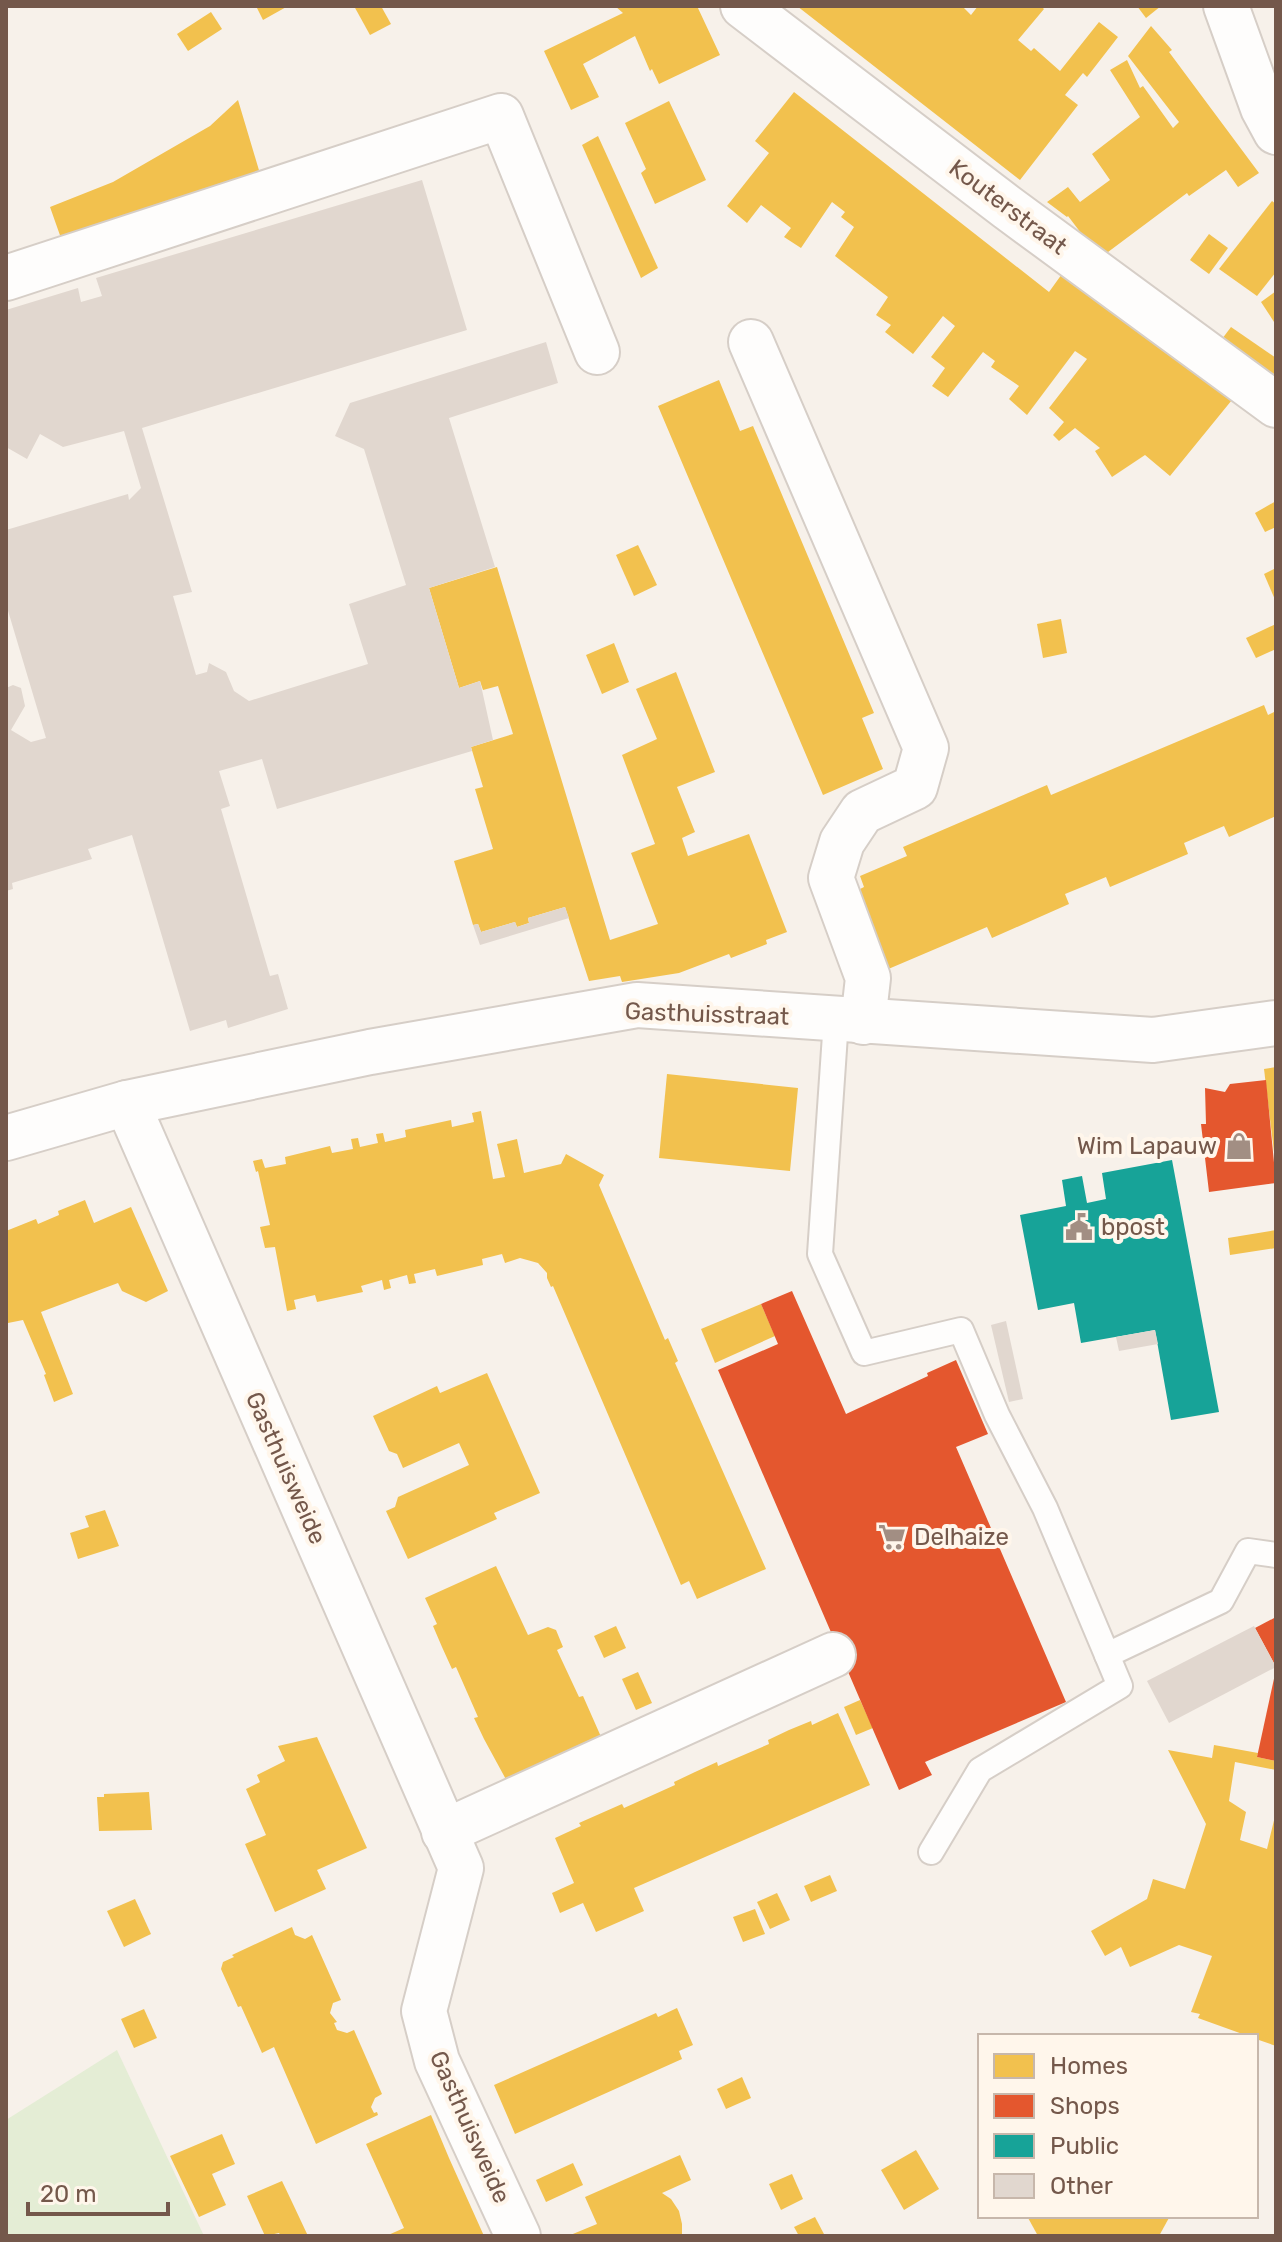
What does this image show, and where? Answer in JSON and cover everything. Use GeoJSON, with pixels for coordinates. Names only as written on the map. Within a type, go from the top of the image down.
{"type":"FeatureCollection","features":[{"type":"Feature","properties":{"kind":"street","name":"Kouterstraat"},"geometry":{"type":"LineString","coordinates":[[743,6],[1008,208],[1276,405]]}},
{"type":"Feature","properties":{"kind":"street"},"geometry":{"type":"LineString","coordinates":[[1226,6],[1263,108],[1276,132]]}},
{"type":"Feature","properties":{"kind":"street"},"geometry":{"type":"LineString","coordinates":[[6,278],[501,116],[597,352]]}},
{"type":"Feature","properties":{"kind":"street"},"geometry":{"type":"LineString","coordinates":[[751,342],[926,748],[915,787],[862,812],[842,842],[831,878],[868,978],[850,1021]]}},
{"type":"Feature","properties":{"kind":"street","name":"Gasthuisstraat"},"geometry":{"type":"LineString","coordinates":[[6,1138],[127,1103],[385,1048],[637,1005],[1153,1040],[1276,1023]]}},
{"type":"Feature","properties":{"kind":"street","name":"Gasthuisweide"},"geometry":{"type":"LineString","coordinates":[[127,1103],[461,1868],[424,2011],[437,2061],[518,2236]]}},
{"type":"Feature","properties":{"kind":"street"},"geometry":{"type":"LineString","coordinates":[[444,1832],[833,1655]]}},
{"type":"Feature","properties":{"kind":"lane"},"geometry":{"type":"LineString","coordinates":[[850,1021],[820,1254],[864,1353],[961,1330],[997,1415],[1045,1508],[1120,1686],[980,1770],[931,1852]]}},
{"type":"Feature","properties":{"kind":"lane"},"geometry":{"type":"LineString","coordinates":[[1107,1655],[1221,1601],[1248,1551],[1276,1555]]}},
{"type":"Feature","properties":{"kind":"green space"},"geometry":{"type":"Polygon","coordinates":[[[117,2050],[204,2236],[6,2236],[6,2120],[117,2050]]]}},
{"type":"Feature","properties":{"kind":"building: Homes"},"geometry":{"type":"Polygon","coordinates":[[[256,6],[288,6],[263,20],[256,6]]]}},
{"type":"Feature","properties":{"kind":"building: Homes"},"geometry":{"type":"Polygon","coordinates":[[[354,6],[381,6],[391,24],[370,35],[354,6]]]}},
{"type":"Feature","properties":{"kind":"building: Homes"},"geometry":{"type":"Polygon","coordinates":[[[615,6],[697,6],[720,55],[659,84],[635,36],[583,64],[599,97],[571,110],[544,51],[623,13],[615,6]]]}},
{"type":"Feature","properties":{"kind":"building: Homes"},"geometry":{"type":"Polygon","coordinates":[[[797,6],[962,6],[971,15],[978,6],[1041,6],[1044,9],[1018,40],[1031,51],[1034,48],[1060,71],[1099,22],[1118,37],[1087,77],[1083,73],[1065,95],[1078,105],[1020,180],[797,6]]]}},
{"type":"Feature","properties":{"kind":"building: Homes"},"geometry":{"type":"Polygon","coordinates":[[[1137,6],[1161,6],[1146,18],[1137,6]]]}},
{"type":"Feature","properties":{"kind":"building: Homes"},"geometry":{"type":"Polygon","coordinates":[[[211,12],[222,29],[188,51],[177,34],[211,12]]]}},
{"type":"Feature","properties":{"kind":"building: Homes"},"geometry":{"type":"Polygon","coordinates":[[[1151,26],[1172,50],[1169,52],[1259,173],[1238,187],[1226,170],[1189,196],[1187,193],[1100,258],[1068,216],[1047,202],[1068,187],[1080,202],[1110,180],[1092,154],[1140,117],[1110,70],[1127,60],[1140,88],[1143,86],[1173,128],[1179,122],[1128,56],[1151,26]]]}},
{"type":"Feature","properties":{"kind":"building: Homes"},"geometry":{"type":"Polygon","coordinates":[[[794,92],[1049,292],[1067,267],[1236,395],[1170,476],[1145,455],[1112,477],[1095,451],[1100,448],[1075,428],[1059,441],[1053,435],[1064,422],[1049,408],[1087,359],[1075,351],[1027,415],[1009,399],[1019,386],[991,367],[995,361],[983,352],[948,397],[932,386],[945,368],[931,357],[955,326],[943,316],[913,354],[885,332],[891,325],[876,315],[888,297],[835,256],[854,227],[841,217],[845,212],[832,202],[801,248],[784,237],[791,228],[761,205],[747,223],[727,206],[769,153],[755,141],[794,92]]]}},
{"type":"Feature","properties":{"kind":"building: Homes"},"geometry":{"type":"Polygon","coordinates":[[[238,100],[261,177],[62,241],[50,207],[113,182],[210,126],[238,100]]]}},
{"type":"Feature","properties":{"kind":"building: Homes"},"geometry":{"type":"Polygon","coordinates":[[[669,101],[706,180],[655,204],[641,173],[646,169],[625,123],[669,101]]]}},
{"type":"Feature","properties":{"kind":"building: Homes"},"geometry":{"type":"Polygon","coordinates":[[[598,136],[658,268],[641,278],[582,145],[598,136]]]}},
{"type":"Feature","properties":{"kind":"building: Homes"},"geometry":{"type":"Polygon","coordinates":[[[1272,201],[1276,204],[1276,272],[1257,296],[1219,269],[1272,201]]]}},
{"type":"Feature","properties":{"kind":"building: Homes"},"geometry":{"type":"Polygon","coordinates":[[[1209,234],[1228,248],[1209,274],[1190,260],[1209,234]]]}},
{"type":"Feature","properties":{"kind":"building: Homes"},"geometry":{"type":"Polygon","coordinates":[[[1276,291],[1276,325],[1261,302],[1276,291]]]}},
{"type":"Feature","properties":{"kind":"building: Homes"},"geometry":{"type":"Polygon","coordinates":[[[1231,327],[1276,358],[1276,387],[1216,347],[1231,327]]]}},
{"type":"Feature","properties":{"kind":"building: Homes"},"geometry":{"type":"Polygon","coordinates":[[[719,380],[740,431],[753,426],[874,713],[862,718],[883,769],[823,795],[658,406],[719,380]]]}},
{"type":"Feature","properties":{"kind":"building: Homes"},"geometry":{"type":"Polygon","coordinates":[[[1276,501],[1276,527],[1265,532],[1255,513],[1276,501]]]}},
{"type":"Feature","properties":{"kind":"building: Homes"},"geometry":{"type":"Polygon","coordinates":[[[638,545],[657,585],[634,596],[616,555],[638,545]]]}},
{"type":"Feature","properties":{"kind":"building: Homes"},"geometry":{"type":"Polygon","coordinates":[[[497,567],[610,940],[658,924],[631,853],[655,844],[622,755],[657,739],[636,689],[676,672],[715,772],[677,787],[695,832],[682,838],[688,856],[749,834],[787,932],[766,940],[767,944],[731,958],[729,954],[679,973],[622,982],[620,976],[589,981],[565,907],[528,918],[529,923],[517,927],[515,922],[481,932],[478,924],[473,925],[454,861],[493,849],[475,789],[483,787],[471,747],[513,734],[498,686],[483,690],[480,681],[459,688],[429,588],[497,567]]]}},
{"type":"Feature","properties":{"kind":"building: Homes"},"geometry":{"type":"Polygon","coordinates":[[[1276,568],[1276,602],[1264,574],[1276,568]]]}},
{"type":"Feature","properties":{"kind":"building: Homes"},"geometry":{"type":"Polygon","coordinates":[[[1061,619],[1067,653],[1043,658],[1037,624],[1061,619]]]}},
{"type":"Feature","properties":{"kind":"building: Homes"},"geometry":{"type":"Polygon","coordinates":[[[1276,624],[1276,649],[1256,658],[1246,638],[1276,624]]]}},
{"type":"Feature","properties":{"kind":"building: Homes"},"geometry":{"type":"Polygon","coordinates":[[[614,643],[629,682],[602,694],[586,655],[614,643]]]}},
{"type":"Feature","properties":{"kind":"building: Homes"},"geometry":{"type":"Polygon","coordinates":[[[1264,705],[1268,715],[1276,711],[1276,816],[1229,837],[1224,826],[1184,843],[1188,854],[1110,887],[1106,877],[1065,894],[1069,904],[992,938],[987,927],[886,970],[854,892],[864,887],[860,876],[907,856],[903,847],[1047,785],[1051,795],[1264,705]]]}},
{"type":"Feature","properties":{"kind":"building: Homes"},"geometry":{"type":"Polygon","coordinates":[[[1276,1067],[1276,1152],[1274,1152],[1264,1069],[1276,1067]]]}},
{"type":"Feature","properties":{"kind":"building: Homes"},"geometry":{"type":"Polygon","coordinates":[[[667,1074],[798,1088],[790,1171],[659,1158],[667,1074]]]}},
{"type":"Feature","properties":{"kind":"building: Homes"},"geometry":{"type":"Polygon","coordinates":[[[481,1111],[493,1179],[505,1177],[497,1144],[517,1139],[524,1173],[561,1164],[566,1154],[604,1175],[599,1185],[766,1569],[697,1599],[689,1581],[681,1585],[553,1286],[538,1263],[520,1258],[505,1263],[502,1254],[482,1259],[483,1265],[437,1276],[435,1269],[414,1274],[416,1283],[409,1284],[407,1275],[389,1280],[391,1288],[384,1290],[382,1280],[361,1286],[363,1292],[317,1302],[315,1295],[294,1300],[296,1309],[287,1311],[275,1247],[265,1248],[260,1227],[270,1225],[253,1161],[262,1159],[265,1168],[286,1164],[285,1157],[330,1146],[332,1153],[353,1149],[351,1139],[358,1138],[360,1147],[378,1143],[376,1134],[383,1133],[385,1142],[406,1137],[405,1130],[451,1120],[452,1127],[474,1122],[472,1113],[481,1111]]]}},
{"type":"Feature","properties":{"kind":"building: Homes"},"geometry":{"type":"Polygon","coordinates":[[[85,1200],[94,1223],[131,1207],[168,1291],[146,1302],[122,1291],[118,1283],[41,1312],[73,1394],[54,1402],[46,1374],[23,1320],[8,1323],[6,1231],[36,1219],[38,1224],[59,1215],[58,1211],[85,1200]]]}},
{"type":"Feature","properties":{"kind":"building: Homes"},"geometry":{"type":"Polygon","coordinates":[[[1276,1230],[1276,1248],[1230,1255],[1228,1238],[1276,1230]]]}},
{"type":"Feature","properties":{"kind":"building: Homes"},"geometry":{"type":"Polygon","coordinates":[[[761,1304],[775,1336],[715,1363],[701,1329],[761,1304]]]}},
{"type":"Feature","properties":{"kind":"building: Homes"},"geometry":{"type":"Polygon","coordinates":[[[487,1373],[540,1493],[494,1513],[497,1519],[408,1559],[386,1511],[395,1507],[398,1497],[469,1465],[459,1443],[403,1468],[397,1454],[389,1451],[373,1416],[437,1386],[440,1393],[487,1373]]]}},
{"type":"Feature","properties":{"kind":"building: Homes"},"geometry":{"type":"Polygon","coordinates":[[[105,1510],[119,1546],[78,1559],[70,1533],[89,1527],[85,1516],[105,1510]]]}},
{"type":"Feature","properties":{"kind":"building: Homes"},"geometry":{"type":"Polygon","coordinates":[[[496,1566],[528,1635],[548,1627],[556,1630],[563,1647],[557,1650],[579,1697],[583,1696],[602,1739],[509,1785],[474,1718],[478,1717],[456,1667],[452,1669],[442,1647],[433,1626],[437,1624],[425,1598],[496,1566]]]}},
{"type":"Feature","properties":{"kind":"building: Homes"},"geometry":{"type":"Polygon","coordinates":[[[616,1626],[626,1648],[604,1658],[594,1636],[616,1626]]]}},
{"type":"Feature","properties":{"kind":"building: Homes"},"geometry":{"type":"Polygon","coordinates":[[[638,1672],[652,1703],[636,1710],[622,1679],[638,1672]]]}},
{"type":"Feature","properties":{"kind":"building: Homes"},"geometry":{"type":"Polygon","coordinates":[[[860,1700],[873,1728],[856,1735],[844,1707],[860,1700]]]}},
{"type":"Feature","properties":{"kind":"building: Homes"},"geometry":{"type":"Polygon","coordinates":[[[838,1713],[870,1785],[634,1888],[644,1911],[596,1932],[583,1903],[560,1913],[552,1893],[574,1883],[555,1838],[581,1826],[579,1823],[622,1804],[624,1808],[717,1762],[718,1766],[769,1744],[768,1740],[789,1730],[811,1721],[812,1725],[838,1713]]]}},
{"type":"Feature","properties":{"kind":"building: Homes"},"geometry":{"type":"Polygon","coordinates":[[[317,1737],[367,1848],[317,1870],[326,1889],[275,1912],[245,1844],[266,1835],[246,1789],[260,1782],[257,1775],[285,1761],[278,1746],[317,1737]]]}},
{"type":"Feature","properties":{"kind":"building: Homes"},"geometry":{"type":"Polygon","coordinates":[[[1214,1745],[1258,1753],[1257,1757],[1276,1761],[1276,1770],[1235,1762],[1229,1801],[1246,1812],[1240,1840],[1267,1849],[1276,1812],[1276,2046],[1258,2040],[1258,2034],[1242,2034],[1198,2018],[1200,2014],[1191,2012],[1212,1956],[1179,1945],[1130,1967],[1121,1947],[1105,1956],[1091,1931],[1147,1899],[1153,1879],[1185,1889],[1206,1824],[1168,1750],[1212,1758],[1214,1745]]]}},
{"type":"Feature","properties":{"kind":"building: Homes"},"geometry":{"type":"Polygon","coordinates":[[[149,1792],[152,1830],[99,1831],[97,1797],[149,1792]]]}},
{"type":"Feature","properties":{"kind":"building: Homes"},"geometry":{"type":"Polygon","coordinates":[[[830,1875],[837,1891],[811,1902],[804,1886],[830,1875]]]}},
{"type":"Feature","properties":{"kind":"building: Homes"},"geometry":{"type":"Polygon","coordinates":[[[777,1893],[790,1920],[770,1929],[757,1902],[777,1893]]]}},
{"type":"Feature","properties":{"kind":"building: Homes"},"geometry":{"type":"Polygon","coordinates":[[[135,1899],[151,1934],[124,1947],[107,1911],[135,1899]]]}},
{"type":"Feature","properties":{"kind":"building: Homes"},"geometry":{"type":"Polygon","coordinates":[[[755,1909],[765,1934],[743,1942],[733,1917],[755,1909]]]}},
{"type":"Feature","properties":{"kind":"building: Homes"},"geometry":{"type":"Polygon","coordinates":[[[292,1927],[295,1935],[305,1939],[312,1935],[341,2000],[333,2003],[330,2013],[337,2022],[334,2023],[337,2030],[347,2033],[354,2030],[382,2094],[375,2098],[371,2107],[378,2115],[316,2144],[274,2047],[262,2053],[221,1969],[223,1962],[234,1957],[232,1955],[292,1927]]]}},
{"type":"Feature","properties":{"kind":"building: Homes"},"geometry":{"type":"Polygon","coordinates":[[[677,2008],[693,2045],[679,2051],[682,2059],[515,2134],[494,2085],[656,2013],[658,2017],[677,2008]]]}},
{"type":"Feature","properties":{"kind":"building: Homes"},"geometry":{"type":"Polygon","coordinates":[[[144,2009],[157,2038],[134,2048],[121,2019],[144,2009]]]}},
{"type":"Feature","properties":{"kind":"building: Homes"},"geometry":{"type":"Polygon","coordinates":[[[742,2077],[751,2098],[726,2109],[717,2089],[742,2077]]]}},
{"type":"Feature","properties":{"kind":"building: Homes"},"geometry":{"type":"Polygon","coordinates":[[[431,2115],[484,2236],[386,2236],[404,2228],[366,2144],[431,2115]]]}},
{"type":"Feature","properties":{"kind":"building: Homes"},"geometry":{"type":"Polygon","coordinates":[[[222,2134],[235,2164],[212,2174],[226,2205],[199,2217],[170,2156],[222,2134]]]}},
{"type":"Feature","properties":{"kind":"building: Homes"},"geometry":{"type":"Polygon","coordinates":[[[916,2150],[939,2189],[904,2210],[881,2170],[916,2150]]]}},
{"type":"Feature","properties":{"kind":"building: Homes"},"geometry":{"type":"Polygon","coordinates":[[[680,2155],[691,2180],[662,2193],[671,2199],[679,2211],[682,2236],[568,2236],[597,2224],[585,2197],[680,2155]]]}},
{"type":"Feature","properties":{"kind":"building: Homes"},"geometry":{"type":"Polygon","coordinates":[[[573,2163],[583,2185],[546,2202],[536,2180],[573,2163]]]}},
{"type":"Feature","properties":{"kind":"building: Homes"},"geometry":{"type":"Polygon","coordinates":[[[792,2174],[803,2199],[781,2210],[769,2184],[792,2174]]]}},
{"type":"Feature","properties":{"kind":"building: Homes"},"geometry":{"type":"Polygon","coordinates":[[[282,2181],[308,2236],[281,2236],[279,2233],[265,2236],[247,2196],[282,2181]]]}},
{"type":"Feature","properties":{"kind":"building: Homes"},"geometry":{"type":"Polygon","coordinates":[[[815,2217],[825,2236],[799,2236],[794,2227],[815,2217]]]}},
{"type":"Feature","properties":{"kind":"building: Homes"},"geometry":{"type":"Polygon","coordinates":[[[1028,2218],[1169,2218],[1159,2236],[1038,2236],[1028,2218]]]}},
{"type":"Feature","properties":{"kind":"building: Shops","name":"Wim Lapauw"},"geometry":{"type":"Polygon","coordinates":[[[1266,1080],[1276,1183],[1209,1192],[1201,1124],[1206,1124],[1205,1088],[1225,1092],[1230,1084],[1266,1080]]]}},
{"type":"Feature","properties":{"kind":"building: Shops","name":"Delhaize"},"geometry":{"type":"Polygon","coordinates":[[[792,1291],[846,1414],[956,1360],[988,1434],[956,1447],[1066,1702],[925,1762],[932,1775],[899,1790],[718,1370],[778,1344],[761,1304],[792,1291]]]}},
{"type":"Feature","properties":{"kind":"building: Shops"},"geometry":{"type":"Polygon","coordinates":[[[1276,1617],[1276,1667],[1255,1628],[1276,1617]]]}},
{"type":"Feature","properties":{"kind":"building: Shops"},"geometry":{"type":"Polygon","coordinates":[[[1276,1674],[1276,1761],[1257,1757],[1276,1674]]]}},
{"type":"Feature","properties":{"kind":"building: Public"},"geometry":{"type":"Polygon","coordinates":[[[1172,1160],[1219,1412],[1171,1420],[1155,1330],[1081,1343],[1074,1303],[1038,1310],[1020,1215],[1066,1206],[1062,1180],[1082,1176],[1087,1203],[1106,1199],[1102,1173],[1172,1160]]]}},
{"type":"Feature","properties":{"kind":"building: Other"},"geometry":{"type":"Polygon","coordinates":[[[422,180],[467,330],[142,428],[192,592],[173,596],[196,675],[207,672],[209,663],[226,672],[234,691],[249,701],[368,664],[349,604],[406,585],[364,449],[335,436],[350,403],[546,342],[558,383],[449,418],[495,567],[429,588],[459,688],[480,681],[493,740],[471,747],[472,751],[277,809],[262,759],[219,771],[230,806],[221,809],[270,976],[278,974],[288,1009],[228,1028],[226,1020],[190,1031],[132,835],[88,849],[92,859],[12,883],[13,889],[6,891],[6,688],[13,685],[21,688],[25,706],[11,730],[31,742],[46,738],[6,604],[6,530],[128,494],[129,500],[141,488],[124,431],[63,447],[40,434],[27,459],[6,447],[6,310],[78,288],[81,302],[102,296],[96,278],[422,180]]]}},
{"type":"Feature","properties":{"kind":"building: Other"},"geometry":{"type":"Polygon","coordinates":[[[565,907],[569,918],[480,945],[473,925],[478,924],[481,932],[515,922],[517,927],[529,923],[528,918],[565,907]]]}},
{"type":"Feature","properties":{"kind":"building: Other"},"geometry":{"type":"Polygon","coordinates":[[[1006,1321],[1023,1399],[1009,1402],[991,1325],[1006,1321]]]}},
{"type":"Feature","properties":{"kind":"building: Other"},"geometry":{"type":"Polygon","coordinates":[[[1155,1330],[1158,1344],[1119,1351],[1116,1337],[1155,1330]]]}},
{"type":"Feature","properties":{"kind":"building: Other"},"geometry":{"type":"Polygon","coordinates":[[[1254,1626],[1276,1667],[1169,1723],[1147,1681],[1254,1626]]]}},
{"type":"Feature","properties":{"kind":"place","name":"Wim Lapauw"},"geometry":{"type":"Point","coordinates":[1239,1146]}},
{"type":"Feature","properties":{"kind":"place","name":"bpost"},"geometry":{"type":"Point","coordinates":[1079,1227]}},
{"type":"Feature","properties":{"kind":"place","name":"Delhaize"},"geometry":{"type":"Point","coordinates":[892,1537]}}]}
